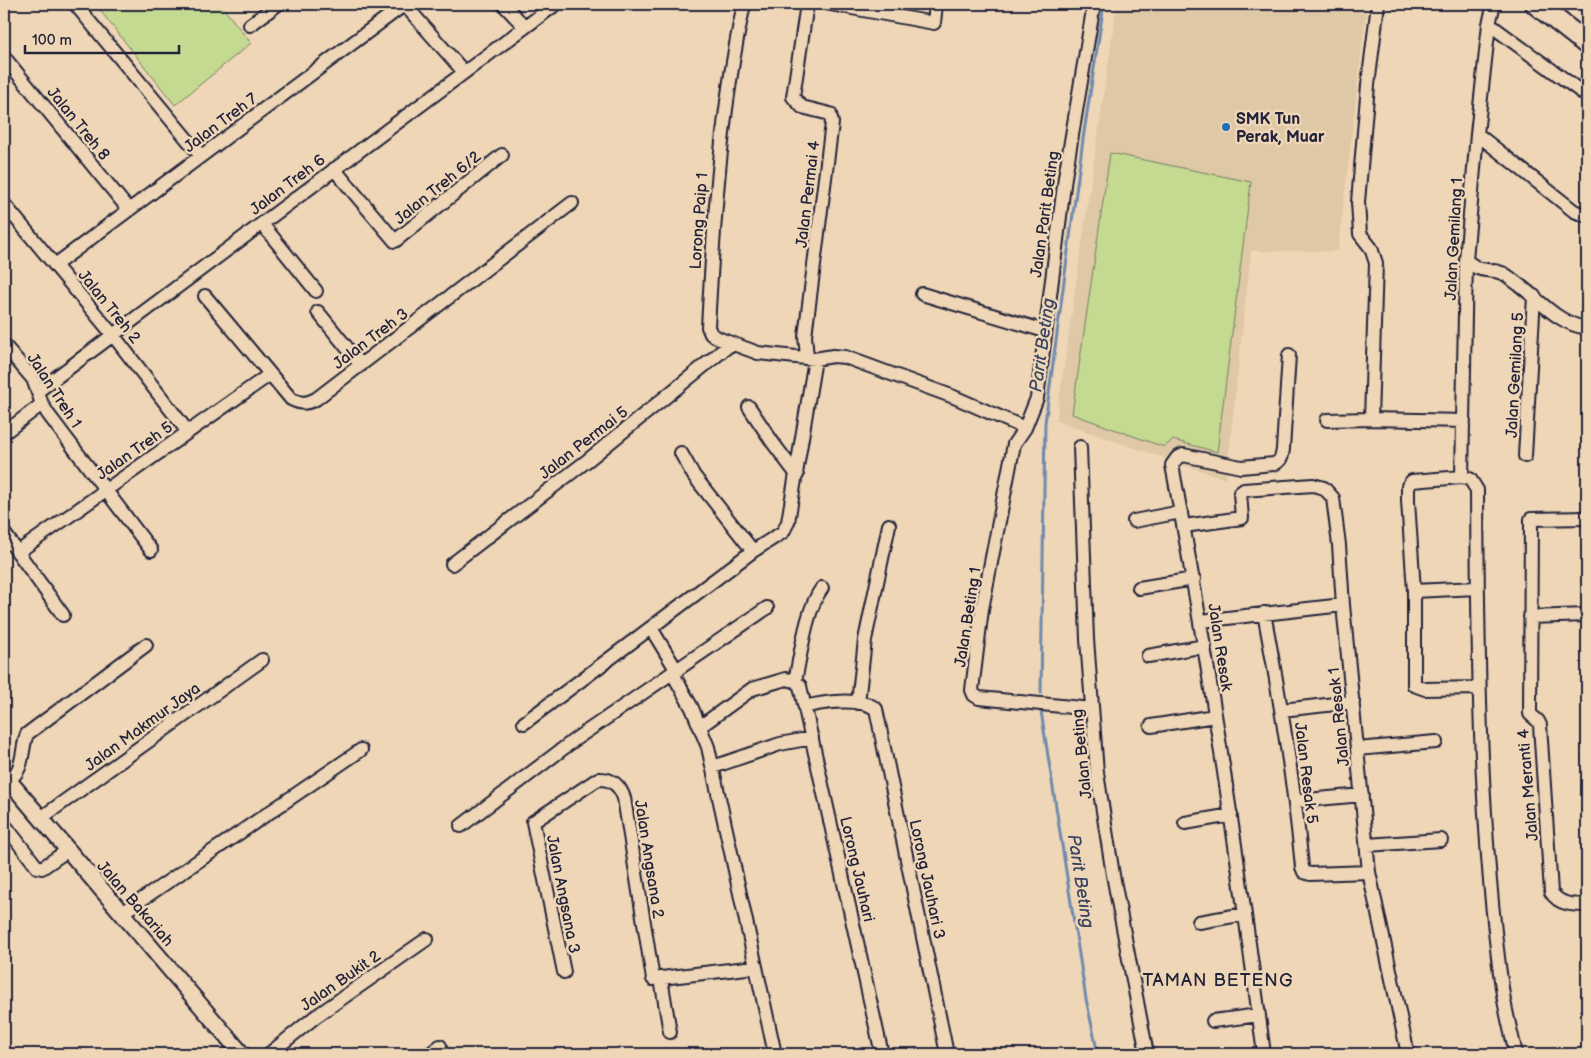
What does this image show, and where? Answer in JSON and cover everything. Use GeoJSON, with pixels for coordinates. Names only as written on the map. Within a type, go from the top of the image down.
{"type":"FeatureCollection","features":[{"type":"Feature","properties":{"kind":"main road"},"geometry":{"type":"LineString","coordinates":[[1536,4],[1587,44]]}},
{"type":"Feature","properties":{"kind":"street"},"geometry":{"type":"LineString","coordinates":[[75,4],[201,156]]}},
{"type":"Feature","properties":{"kind":"street"},"geometry":{"type":"LineString","coordinates":[[250,25],[278,4]]}},
{"type":"Feature","properties":{"kind":"street"},"geometry":{"type":"LineString","coordinates":[[404,4],[464,72]]}},
{"type":"Feature","properties":{"kind":"street","name":"Jalan Treh 7"},"geometry":{"type":"LineString","coordinates":[[56,265],[404,4]]}},
{"type":"Feature","properties":{"kind":"street"},"geometry":{"type":"LineString","coordinates":[[503,4],[524,27]]}},
{"type":"Feature","properties":{"kind":"street","name":"Jalan Treh 6"},"geometry":{"type":"LineString","coordinates":[[38,392],[556,4]]}},
{"type":"Feature","properties":{"kind":"street","name":"Lorong Paip 1"},"geometry":{"type":"LineString","coordinates":[[744,4],[735,50],[718,171],[708,327],[711,334],[758,353],[811,358],[845,357],[954,397],[1024,428]]}},
{"type":"Feature","properties":{"kind":"street","name":"Jalan Permai 4"},"geometry":{"type":"LineString","coordinates":[[807,4],[793,97],[802,106],[830,114],[832,123],[805,336],[811,358]]}},
{"type":"Feature","properties":{"kind":"street"},"geometry":{"type":"LineString","coordinates":[[830,4],[934,23],[936,4]]}},
{"type":"Feature","properties":{"kind":"street","name":"Jalan Parit Beting"},"geometry":{"type":"LineString","coordinates":[[1024,428],[1037,398],[1065,177],[1094,4]]}},
{"type":"Feature","properties":{"kind":"street"},"geometry":{"type":"LineString","coordinates":[[1371,419],[1376,263],[1371,248],[1360,234],[1358,202],[1368,85],[1378,4]]}},
{"type":"Feature","properties":{"kind":"street","name":"Jalan Gemilang 1"},"geometry":{"type":"LineString","coordinates":[[1462,477],[1466,260],[1489,24],[1494,4]]}},
{"type":"Feature","properties":{"kind":"street"},"geometry":{"type":"LineString","coordinates":[[1489,24],[1587,96]]}},
{"type":"Feature","properties":{"kind":"street","name":"Jalan Treh 8"},"geometry":{"type":"LineString","coordinates":[[4,58],[129,210]]}},
{"type":"Feature","properties":{"kind":"street"},"geometry":{"type":"LineString","coordinates":[[1477,134],[1574,211],[1587,216]]}},
{"type":"Feature","properties":{"kind":"street","name":"Jalan Treh 6/2"},"geometry":{"type":"LineString","coordinates":[[334,169],[396,241],[502,155]]}},
{"type":"Feature","properties":{"kind":"street","name":"Jalan Treh 3"},"geometry":{"type":"LineString","coordinates":[[204,296],[291,399],[299,403],[307,403],[316,399],[572,203]]}},
{"type":"Feature","properties":{"kind":"street","name":"Jalan Treh 2"},"geometry":{"type":"LineString","coordinates":[[4,204],[113,335],[188,432]]}},
{"type":"Feature","properties":{"kind":"street"},"geometry":{"type":"LineString","coordinates":[[262,224],[316,291]]}},
{"type":"Feature","properties":{"kind":"street"},"geometry":{"type":"LineString","coordinates":[[1466,260],[1475,268],[1501,273],[1534,296],[1561,319],[1587,328]]}},
{"type":"Feature","properties":{"kind":"street"},"geometry":{"type":"LineString","coordinates":[[922,294],[1045,332]]}},
{"type":"Feature","properties":{"kind":"street","name":"Jalan Gemilang 5"},"geometry":{"type":"LineString","coordinates":[[1525,456],[1534,296]]}},
{"type":"Feature","properties":{"kind":"street"},"geometry":{"type":"LineString","coordinates":[[318,312],[361,365]]}},
{"type":"Feature","properties":{"kind":"street","name":"Jalan Permai 5"},"geometry":{"type":"LineString","coordinates":[[452,564],[588,460],[732,343]]}},
{"type":"Feature","properties":{"kind":"street","name":"Jalan Treh 1"},"geometry":{"type":"LineString","coordinates":[[4,344],[33,379],[42,404],[151,550]]}},
{"type":"Feature","properties":{"kind":"street","name":"Jalan Resak"},"geometry":{"type":"LineString","coordinates":[[1264,1054],[1231,815],[1205,646],[1172,465],[1177,458],[1183,455],[1240,467],[1279,462],[1283,449],[1289,356]]}},
{"type":"Feature","properties":{"kind":"street"},"geometry":{"type":"LineString","coordinates":[[524,724],[753,551],[785,529],[797,475],[811,358]]}},
{"type":"Feature","properties":{"kind":"street","name":"Jalan Treh 5"},"geometry":{"type":"LineString","coordinates":[[18,552],[269,375]]}},
{"type":"Feature","properties":{"kind":"street"},"geometry":{"type":"LineString","coordinates":[[4,432],[42,404]]}},
{"type":"Feature","properties":{"kind":"street"},"geometry":{"type":"LineString","coordinates":[[749,407],[797,475]]}},
{"type":"Feature","properties":{"kind":"street"},"geometry":{"type":"LineString","coordinates":[[1327,420],[1464,421]]}},
{"type":"Feature","properties":{"kind":"street","name":"Jalan Beting 1"},"geometry":{"type":"LineString","coordinates":[[1024,428],[1014,444],[982,609],[973,693],[979,698],[1092,709]]}},
{"type":"Feature","properties":{"kind":"street","name":"Jalan Beting"},"geometry":{"type":"LineString","coordinates":[[1080,447],[1087,638],[1097,773],[1113,875],[1147,1054]]}},
{"type":"Feature","properties":{"kind":"street"},"geometry":{"type":"LineString","coordinates":[[681,453],[694,476],[753,551]]}},
{"type":"Feature","properties":{"kind":"street"},"geometry":{"type":"LineString","coordinates":[[1479,688],[1425,689],[1414,685],[1414,591],[1408,486],[1412,481],[1462,477],[1470,479],[1476,490],[1479,688],[1487,848],[1502,989],[1516,1054]]}},
{"type":"Feature","properties":{"kind":"street","name":"Jalan Resak 1"},"geometry":{"type":"LineString","coordinates":[[1184,526],[1242,518],[1240,493],[1244,490],[1313,485],[1324,488],[1333,498],[1369,872],[1408,1054]]}},
{"type":"Feature","properties":{"kind":"street"},"geometry":{"type":"LineString","coordinates":[[1134,521],[1181,512]]}},
{"type":"Feature","properties":{"kind":"street","name":"Jalan Meranti 4"},"geometry":{"type":"LineString","coordinates":[[1587,518],[1531,519],[1530,617],[1530,714],[1538,720],[1540,725],[1551,892],[1555,899],[1562,902],[1587,905]]}},
{"type":"Feature","properties":{"kind":"street"},"geometry":{"type":"LineString","coordinates":[[805,707],[825,702],[858,703],[865,640],[889,525]]}},
{"type":"Feature","properties":{"kind":"street"},"geometry":{"type":"LineString","coordinates":[[4,533],[64,615]]}},
{"type":"Feature","properties":{"kind":"street"},"geometry":{"type":"LineString","coordinates":[[1139,588],[1194,579]]}},
{"type":"Feature","properties":{"kind":"street"},"geometry":{"type":"LineString","coordinates":[[701,726],[752,689],[786,679],[798,686],[812,608],[822,588]]}},
{"type":"Feature","properties":{"kind":"street"},"geometry":{"type":"LineString","coordinates":[[1414,591],[1477,588]]}},
{"type":"Feature","properties":{"kind":"street"},"geometry":{"type":"LineString","coordinates":[[1201,621],[1343,605]]}},
{"type":"Feature","properties":{"kind":"street"},"geometry":{"type":"LineString","coordinates":[[461,826],[577,738],[767,608]]}},
{"type":"Feature","properties":{"kind":"street","name":"Jalan Resak 5"},"geometry":{"type":"LineString","coordinates":[[1264,613],[1282,710],[1296,801],[1304,872],[1315,874],[1369,872]]}},
{"type":"Feature","properties":{"kind":"street"},"geometry":{"type":"LineString","coordinates":[[1530,617],[1587,615]]}},
{"type":"Feature","properties":{"kind":"street"},"geometry":{"type":"LineString","coordinates":[[651,628],[701,726],[713,767],[774,1054]]}},
{"type":"Feature","properties":{"kind":"street"},"geometry":{"type":"LineString","coordinates":[[5,780],[22,763],[27,734],[146,645]]}},
{"type":"Feature","properties":{"kind":"street"},"geometry":{"type":"LineString","coordinates":[[1148,656],[1205,646]]}},
{"type":"Feature","properties":{"kind":"street","name":"Jalan Makmur Jaya"},"geometry":{"type":"LineString","coordinates":[[41,818],[262,660]]}},
{"type":"Feature","properties":{"kind":"street","name":"Lorong Jauhari"},"geometry":{"type":"LineString","coordinates":[[798,686],[805,707],[882,1054]]}},
{"type":"Feature","properties":{"kind":"street"},"geometry":{"type":"LineString","coordinates":[[1282,710],[1353,702]]}},
{"type":"Feature","properties":{"kind":"street","name":"Lorong Jauhari 3"},"geometry":{"type":"LineString","coordinates":[[858,703],[870,705],[876,710],[947,1054]]}},
{"type":"Feature","properties":{"kind":"street"},"geometry":{"type":"LineString","coordinates":[[1151,726],[1215,716]]}},
{"type":"Feature","properties":{"kind":"street"},"geometry":{"type":"LineString","coordinates":[[713,767],[780,744],[812,738]]}},
{"type":"Feature","properties":{"kind":"street"},"geometry":{"type":"LineString","coordinates":[[1357,749],[1436,742]]}},
{"type":"Feature","properties":{"kind":"street"},"geometry":{"type":"LineString","coordinates":[[122,914],[361,750]]}},
{"type":"Feature","properties":{"kind":"street","name":"Jalan Angsana 2"},"geometry":{"type":"LineString","coordinates":[[533,822],[598,778],[605,778],[611,781],[621,790],[657,979]]}},
{"type":"Feature","properties":{"kind":"street","name":"Jalan Bakariah"},"geometry":{"type":"LineString","coordinates":[[5,780],[41,818],[242,1054]]}},
{"type":"Feature","properties":{"kind":"street"},"geometry":{"type":"LineString","coordinates":[[1296,801],[1362,795]]}},
{"type":"Feature","properties":{"kind":"street"},"geometry":{"type":"LineString","coordinates":[[1185,823],[1231,815]]}},
{"type":"Feature","properties":{"kind":"street","name":"Jalan Angsana 3"},"geometry":{"type":"LineString","coordinates":[[533,822],[564,972]]}},
{"type":"Feature","properties":{"kind":"street"},"geometry":{"type":"LineString","coordinates":[[4,824],[37,868],[42,868],[68,850]]}},
{"type":"Feature","properties":{"kind":"street"},"geometry":{"type":"LineString","coordinates":[[1367,845],[1441,840]]}},
{"type":"Feature","properties":{"kind":"street"},"geometry":{"type":"LineString","coordinates":[[1199,922],[1245,914]]}},
{"type":"Feature","properties":{"kind":"street","name":"Jalan Bukit 2"},"geometry":{"type":"LineString","coordinates":[[274,1053],[315,1017],[427,940]]}},
{"type":"Feature","properties":{"kind":"street"},"geometry":{"type":"LineString","coordinates":[[670,1032],[657,979],[755,967]]}},
{"type":"Feature","properties":{"kind":"street"},"geometry":{"type":"LineString","coordinates":[[1213,1021],[1259,1014]]}},
{"type":"Feature","properties":{"kind":"shaded area","name":"SMK Tun Perak, Muar"},"geometry":{"type":"Polygon","coordinates":[[[1117,4],[1367,4],[1338,251],[1251,251],[1226,479],[1056,421],[1117,4]]]}},
{"type":"Feature","properties":{"kind":"green space"},"geometry":{"type":"Polygon","coordinates":[[[95,4],[220,4],[251,43],[175,105],[95,4]]]}},
{"type":"Feature","properties":{"kind":"green space"},"geometry":{"type":"Polygon","coordinates":[[[1110,153],[1251,182],[1217,452],[1173,440],[1164,447],[1072,414],[1110,153]]]}},
{"type":"Feature","properties":{"kind":"waterway","name":"Parit Beting"},"geometry":{"type":"LineString","coordinates":[[1041,693],[1045,423],[1084,132],[1104,4]]}},
{"type":"Feature","properties":{"kind":"waterway","name":"Parit Beting"},"geometry":{"type":"LineString","coordinates":[[1041,711],[1086,999],[1098,1054]]}},
{"type":"Feature","properties":{"kind":"place","name":"SMK Tun Perak, Muar"},"geometry":{"type":"Point","coordinates":[1226,127]}},
{"type":"Feature","properties":{"kind":"district","name":"TAMAN BETENG"},"geometry":{"type":"Point","coordinates":[1218,980]}}]}
